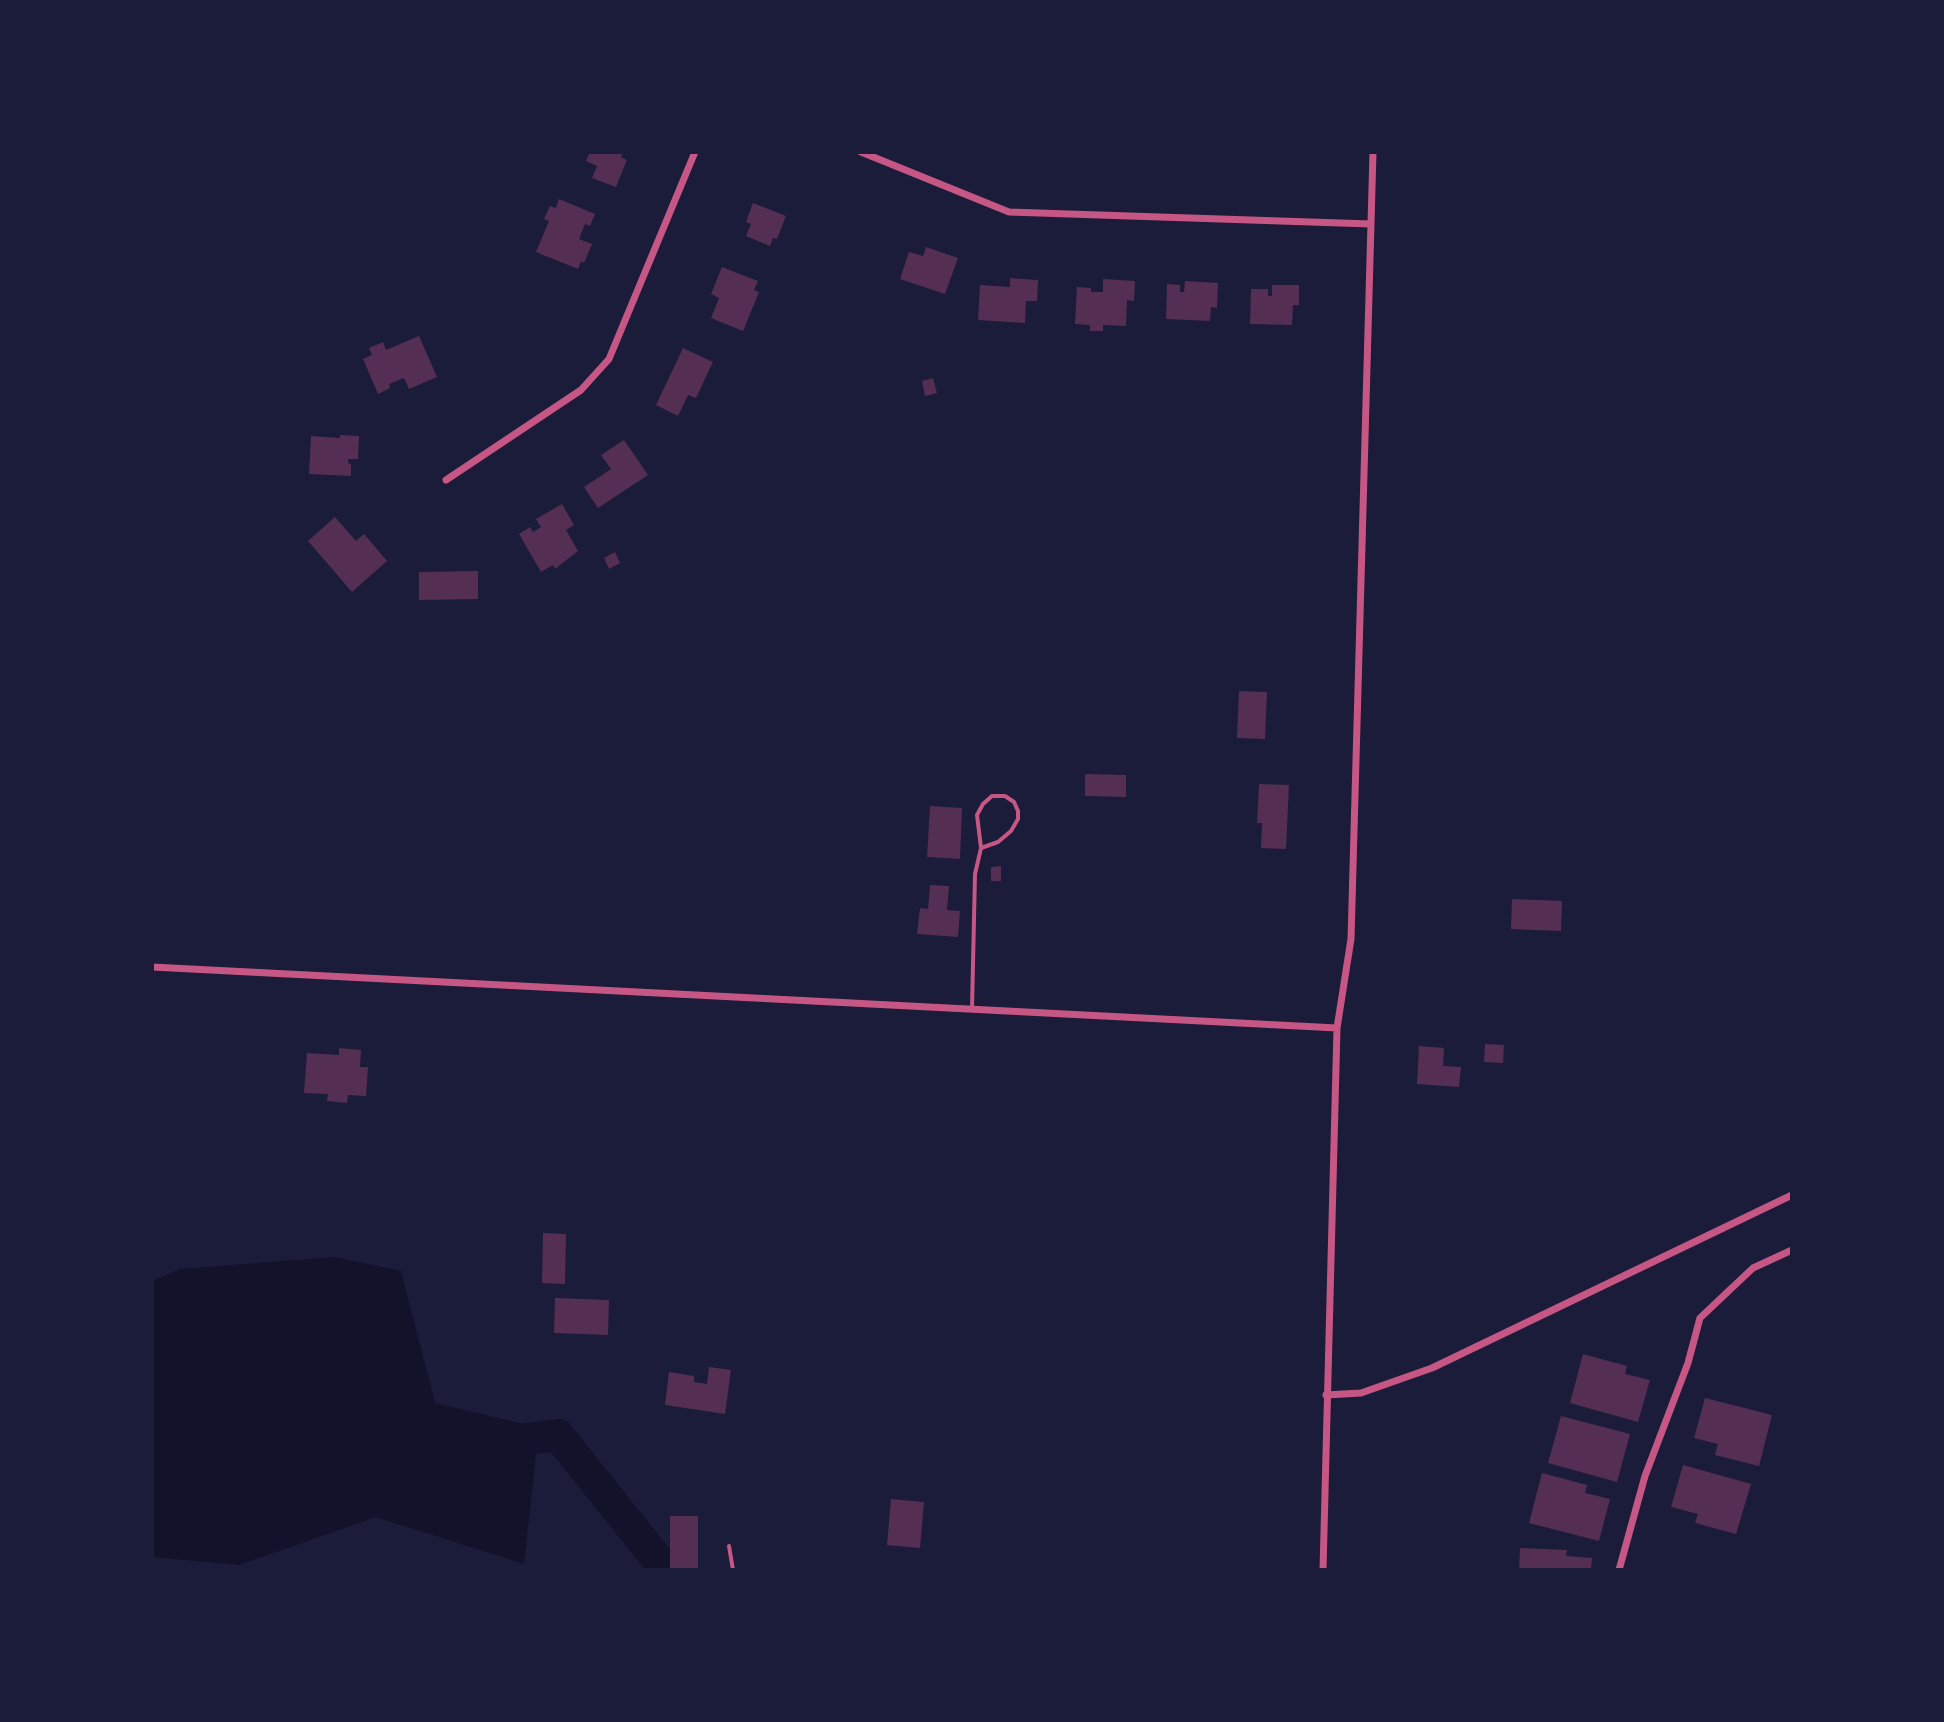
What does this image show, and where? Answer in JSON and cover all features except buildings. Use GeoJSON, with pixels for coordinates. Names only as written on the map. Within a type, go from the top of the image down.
{"type":"FeatureCollection","features":[{"type":"Feature","properties":{"kind":"street"},"geometry":{"type":"LineString","coordinates":[[446,480],[581,390],[609,359],[695,152]]}},
{"type":"Feature","properties":{"kind":"street"},"geometry":{"type":"LineString","coordinates":[[861,152],[1009,212],[1371,224]]}},
{"type":"Feature","properties":{"kind":"street"},"geometry":{"type":"LineString","coordinates":[[1323,1570],[1337,1028],[1351,939],[1373,152]]}},
{"type":"Feature","properties":{"kind":"street"},"geometry":{"type":"LineString","coordinates":[[152,967],[1337,1028]]}},
{"type":"Feature","properties":{"kind":"street"},"geometry":{"type":"LineString","coordinates":[[1326,1395],[1361,1393],[1432,1368],[1792,1195]]}},
{"type":"Feature","properties":{"kind":"street"},"geometry":{"type":"LineString","coordinates":[[1619,1570],[1645,1476],[1688,1363],[1700,1318],[1753,1268],[1792,1250]]}},
{"type":"Feature","properties":{"kind":"lane"},"geometry":{"type":"LineString","coordinates":[[972,1009],[976,948],[975,874],[981,848],[977,815],[992,796],[1005,796],[1014,802],[1018,819],[1011,831],[998,842],[981,848]]}},
{"type":"Feature","properties":{"kind":"lane"},"geometry":{"type":"LineString","coordinates":[[729,1546],[733,1570]]}},
{"type":"Feature","properties":{"kind":"shaded area"},"geometry":{"type":"Polygon","coordinates":[[[335,1257],[401,1271],[435,1403],[539,1428],[524,1564],[376,1517],[239,1565],[152,1557],[152,1281],[180,1269],[335,1257]]]}},
{"type":"Feature","properties":{"kind":"waterway"},"geometry":{"type":"LineString","coordinates":[[496,1443],[558,1435],[666,1570]]}}]}
